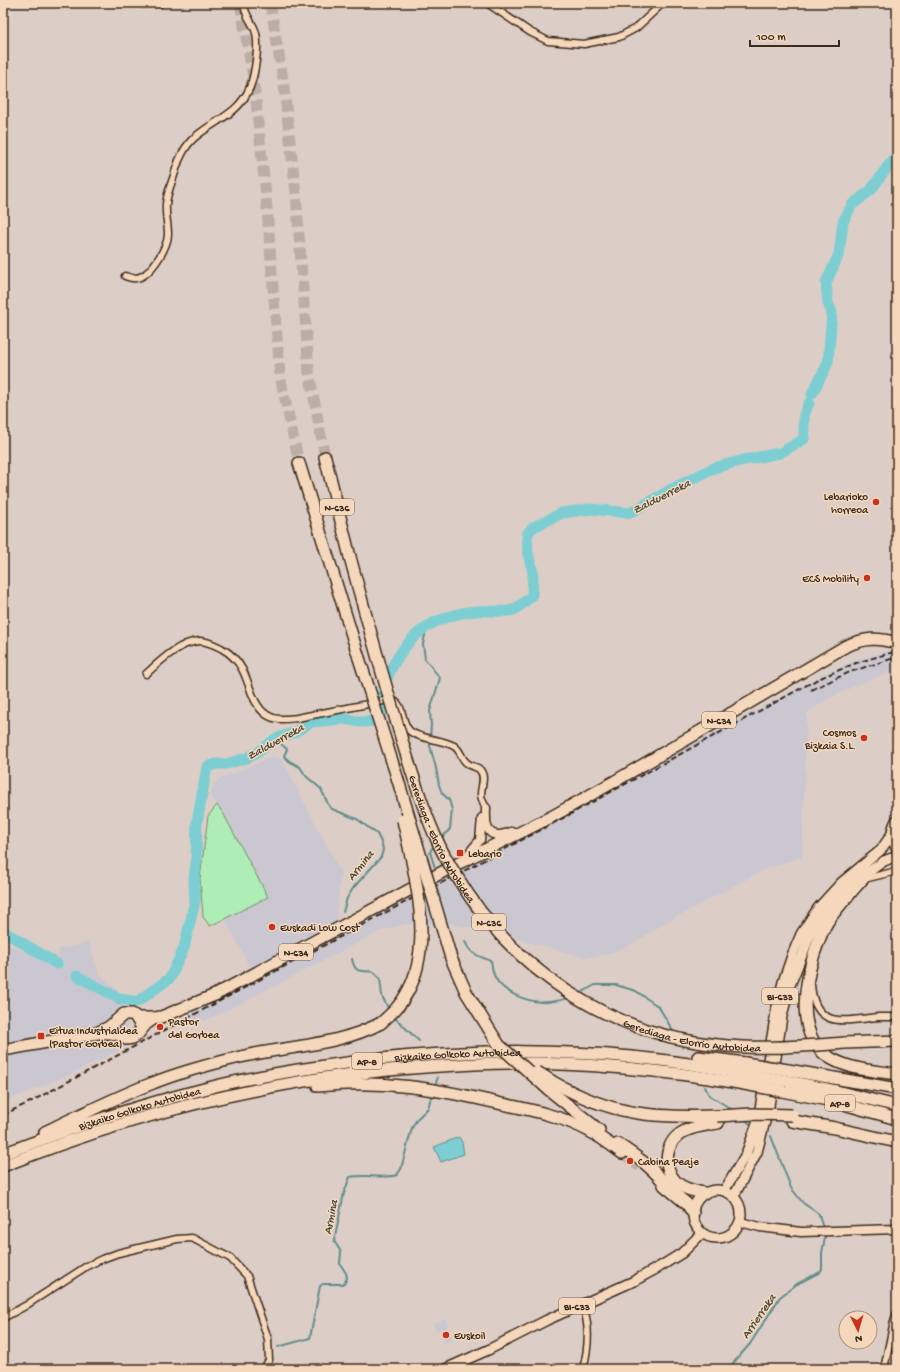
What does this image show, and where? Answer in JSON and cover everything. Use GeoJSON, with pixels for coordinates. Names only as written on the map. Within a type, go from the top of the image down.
{"type":"FeatureCollection","features":[{"type":"Feature","properties":{"kind":"highway","name":"Gerediaga - Elorrio Autobidea"},"geometry":{"type":"LineString","coordinates":[[325,457],[350,557],[389,699],[414,779],[437,841],[467,893],[498,933],[516,952],[556,984],[594,1007],[636,1026],[677,1038],[716,1045],[758,1048],[844,1042],[869,1042]]}},
{"type":"Feature","properties":{"kind":"highway","name":"Gerediaga - Elorrio Autobidea"},"geometry":{"type":"LineString","coordinates":[[299,463],[397,777],[451,958],[466,992],[499,1045],[550,1086]]}},
{"type":"Feature","properties":{"kind":"highway","name":"N-634"},"geometry":{"type":"LineString","coordinates":[[3,1050],[97,1034],[110,1033],[129,1039],[136,1036],[146,1024],[155,1018],[215,995],[461,862],[553,816],[846,646],[861,639],[872,638],[893,642]]}},
{"type":"Feature","properties":{"kind":"highway"},"geometry":{"type":"LineString","coordinates":[[3,1152],[154,1082],[240,1057],[354,1035],[381,1023],[393,1012],[408,992],[416,972],[420,951],[418,888],[403,820],[397,777]]}},
{"type":"Feature","properties":{"kind":"highway"},"geometry":{"type":"LineString","coordinates":[[897,821],[893,832],[893,839],[897,847]]}},
{"type":"Feature","properties":{"kind":"highway"},"geometry":{"type":"LineString","coordinates":[[864,877],[828,922],[820,939],[810,967],[806,989],[805,1009],[809,1031],[813,1040],[821,1051],[831,1059],[849,1067],[897,1074]]}},
{"type":"Feature","properties":{"kind":"highway","name":"N-634"},"geometry":{"type":"LineString","coordinates":[[97,1034],[109,1027],[121,1016],[128,1014],[138,1018],[155,1018]]}},
{"type":"Feature","properties":{"kind":"highway"},"geometry":{"type":"LineString","coordinates":[[138,1018],[140,1031]]}},
{"type":"Feature","properties":{"kind":"highway"},"geometry":{"type":"LineString","coordinates":[[117,1020],[116,1028],[120,1035]]}},
{"type":"Feature","properties":{"kind":"highway"},"geometry":{"type":"LineString","coordinates":[[869,1042],[897,1041]]}},
{"type":"Feature","properties":{"kind":"highway"},"geometry":{"type":"LineString","coordinates":[[869,1042],[897,1046]]}},
{"type":"Feature","properties":{"kind":"highway","name":"Bizkaiko Golkoko Autobidea"},"geometry":{"type":"LineString","coordinates":[[3,1152],[115,1115],[209,1087],[268,1075],[332,1065],[394,1058],[457,1053],[520,1052],[593,1054],[645,1058],[710,1066],[742,1073]]}},
{"type":"Feature","properties":{"kind":"highway","name":"Bizkaiko Golkoko Autobidea"},"geometry":{"type":"LineString","coordinates":[[3,1166],[63,1143],[132,1121],[216,1098],[338,1076],[399,1069],[509,1063],[577,1064],[696,1076],[742,1073],[788,1076],[836,1091],[897,1106]]}},
{"type":"Feature","properties":{"kind":"highway","name":"AP-8"},"geometry":{"type":"LineString","coordinates":[[742,1073],[782,1091],[833,1101],[897,1120]]}},
{"type":"Feature","properties":{"kind":"highway"},"geometry":{"type":"LineString","coordinates":[[788,1076],[897,1089]]}},
{"type":"Feature","properties":{"kind":"highway"},"geometry":{"type":"LineString","coordinates":[[267,1088],[299,1088],[350,1083],[396,1084],[425,1088],[552,1116],[588,1130],[622,1153]]}},
{"type":"Feature","properties":{"kind":"highway"},"geometry":{"type":"LineString","coordinates":[[550,1086],[619,1110],[666,1117],[718,1119],[792,1118],[897,1142]]}},
{"type":"Feature","properties":{"kind":"highway"},"geometry":{"type":"LineString","coordinates":[[550,1086],[593,1126],[631,1153],[659,1177],[668,1188]]}},
{"type":"Feature","properties":{"kind":"highway"},"geometry":{"type":"LineString","coordinates":[[704,1194],[690,1190],[675,1182],[669,1172],[667,1155],[673,1142],[685,1131],[718,1119]]}},
{"type":"Feature","properties":{"kind":"highway"},"geometry":{"type":"LineString","coordinates":[[640,1167],[687,1204],[693,1213]]}},
{"type":"Feature","properties":{"kind":"main road","name":"BI-633"},"geometry":{"type":"LineString","coordinates":[[724,1191],[746,1154],[758,1121],[777,1006],[783,982],[801,934],[818,908],[841,883],[881,850],[893,832]]}},
{"type":"Feature","properties":{"kind":"main road","name":"BI-633"},"geometry":{"type":"LineString","coordinates":[[734,1196],[757,1152],[769,1106],[782,1016],[799,960],[809,938],[825,912],[850,885],[864,877],[884,861],[897,856]]}},
{"type":"Feature","properties":{"kind":"main road"},"geometry":{"type":"LineString","coordinates":[[718,1190],[724,1191],[734,1196],[738,1202],[741,1208],[740,1222],[737,1229],[731,1234],[724,1237],[709,1237],[702,1233],[694,1220],[693,1213],[696,1202],[704,1194],[718,1190]]}},
{"type":"Feature","properties":{"kind":"main road","name":"BI-633"},"geometry":{"type":"LineString","coordinates":[[445,1369],[488,1350],[582,1303],[634,1281],[682,1253],[702,1233]]}},
{"type":"Feature","properties":{"kind":"street"},"geometry":{"type":"LineString","coordinates":[[138,3],[161,3]]}},
{"type":"Feature","properties":{"kind":"street"},"geometry":{"type":"LineString","coordinates":[[124,276],[135,279],[144,276],[165,248],[168,235],[166,202],[177,166],[186,147],[195,137],[227,116],[242,101],[249,88],[256,53],[257,37],[255,29],[244,11],[244,3]]}},
{"type":"Feature","properties":{"kind":"street"},"geometry":{"type":"LineString","coordinates":[[487,3],[530,32],[548,41],[584,44],[620,37],[636,28],[663,3]]}},
{"type":"Feature","properties":{"kind":"street"},"geometry":{"type":"LineString","coordinates":[[146,674],[164,657],[189,643],[201,641],[214,644],[237,660],[257,704],[265,714],[274,718],[297,718],[394,700],[398,703],[407,728],[417,734],[456,747],[466,763],[481,771],[483,780],[481,795],[486,808],[485,822],[487,828],[492,833],[504,835],[553,816]]}},
{"type":"Feature","properties":{"kind":"street"},"geometry":{"type":"LineString","coordinates":[[461,862],[480,840],[481,820],[486,808]]}},
{"type":"Feature","properties":{"kind":"street"},"geometry":{"type":"LineString","coordinates":[[864,877],[897,871]]}},
{"type":"Feature","properties":{"kind":"street"},"geometry":{"type":"LineString","coordinates":[[810,967],[812,994],[817,1008],[824,1015],[837,1021],[897,1017]]}},
{"type":"Feature","properties":{"kind":"street"},"geometry":{"type":"LineString","coordinates":[[740,1222],[777,1230],[815,1232],[897,1229]]}},
{"type":"Feature","properties":{"kind":"street"},"geometry":{"type":"LineString","coordinates":[[3,1318],[25,1306],[87,1266],[102,1259],[118,1253],[177,1239],[192,1238],[230,1258],[247,1276],[268,1340],[269,1360],[264,1369]]}},
{"type":"Feature","properties":{"kind":"street"},"geometry":{"type":"LineString","coordinates":[[582,1303],[586,1313],[588,1335],[586,1357],[583,1369]]}},
{"type":"Feature","properties":{"kind":"street"},"geometry":{"type":"LineString","coordinates":[[884,1369],[897,1313]]}},
{"type":"Feature","properties":{"kind":"shaded area"},"geometry":{"type":"Polygon","coordinates":[[[897,649],[897,669],[854,686],[827,700],[807,713],[802,857],[765,869],[660,926],[633,944],[597,957],[584,957],[487,931],[449,924],[406,924],[381,931],[216,1016],[194,1024],[189,1014],[544,826],[626,780],[824,674],[859,659],[897,649]]]}},
{"type":"Feature","properties":{"kind":"shaded area"},"geometry":{"type":"Polygon","coordinates":[[[271,757],[278,757],[284,763],[341,873],[336,922],[250,968],[225,919],[268,897],[223,813],[210,795],[215,783],[220,779],[271,757]]]}},
{"type":"Feature","properties":{"kind":"shaded area"},"geometry":{"type":"Polygon","coordinates":[[[3,942],[56,967],[59,949],[89,942],[99,974],[122,994],[132,1044],[74,1073],[3,1102],[3,942]]]}},
{"type":"Feature","properties":{"kind":"shaded area","name":"Euskoil"},"geometry":{"type":"Polygon","coordinates":[[[446,1319],[447,1326],[453,1339],[445,1343],[439,1329],[435,1330],[433,1324],[446,1319]]]}},
{"type":"Feature","properties":{"kind":"green space"},"geometry":{"type":"Polygon","coordinates":[[[217,805],[223,813],[268,897],[210,926],[203,917],[200,879],[208,816],[217,805]]]}},
{"type":"Feature","properties":{"kind":"water"},"geometry":{"type":"Polygon","coordinates":[[[459,1137],[462,1142],[464,1154],[441,1162],[434,1147],[459,1137]]]}},
{"type":"Feature","properties":{"kind":"waterway","name":"Zalduerreka"},"geometry":{"type":"LineString","coordinates":[[812,394],[828,363],[832,312],[828,303],[826,283],[839,254],[843,222],[852,205],[871,190],[888,166],[897,157]]}},
{"type":"Feature","properties":{"kind":"waterway","name":"Zalduerreka"},"geometry":{"type":"LineString","coordinates":[[77,976],[120,999],[137,1002],[170,978],[184,948],[195,901],[194,880],[197,822],[207,767],[216,764],[226,764],[247,758],[257,753],[275,739],[293,733],[311,722],[344,719],[361,722],[379,721],[383,692],[390,672],[398,656],[409,642],[422,630],[440,620],[462,613],[513,610],[518,608],[532,596],[533,572],[528,554],[527,535],[532,528],[562,513],[590,509],[630,513],[672,489],[714,468],[780,453],[804,439],[804,415],[809,403]]}},
{"type":"Feature","properties":{"kind":"waterway","name":"Arrierreka"},"geometry":{"type":"LineString","coordinates":[[427,626],[423,644],[425,659],[440,678],[430,711],[430,737]]}},
{"type":"Feature","properties":{"kind":"waterway","name":"Armina"},"geometry":{"type":"LineString","coordinates":[[275,739],[287,749],[284,756],[289,761],[300,767],[306,776],[321,789],[332,809],[357,819],[377,834],[382,844],[383,850],[381,857],[354,887],[347,898],[343,912]]}},
{"type":"Feature","properties":{"kind":"waterway","name":"Arrierreka"},"geometry":{"type":"LineString","coordinates":[[430,741],[439,785],[442,793],[449,800],[452,810],[450,829],[440,840]]}},
{"type":"Feature","properties":{"kind":"waterway","name":"Arrierreka"},"geometry":{"type":"LineString","coordinates":[[435,843],[430,852],[435,868]]}},
{"type":"Feature","properties":{"kind":"waterway"},"geometry":{"type":"LineString","coordinates":[[3,931],[57,964]]}},
{"type":"Feature","properties":{"kind":"waterway","name":"Arrierreka"},"geometry":{"type":"LineString","coordinates":[[465,941],[472,952],[491,961],[495,977],[500,984],[510,992],[522,998],[541,1002],[552,1002],[569,998]]}},
{"type":"Feature","properties":{"kind":"waterway","name":"Armina"},"geometry":{"type":"LineString","coordinates":[[352,959],[353,964],[357,969],[374,972],[380,978],[382,996],[389,1010]]}},
{"type":"Feature","properties":{"kind":"waterway","name":"Arrierreka"},"geometry":{"type":"LineString","coordinates":[[579,994],[595,985],[616,985],[636,991],[659,1007],[674,1033]]}},
{"type":"Feature","properties":{"kind":"waterway","name":"Armina"},"geometry":{"type":"LineString","coordinates":[[394,1017],[419,1041]]}},
{"type":"Feature","properties":{"kind":"waterway","name":"Arrierreka"},"geometry":{"type":"LineString","coordinates":[[680,1042],[683,1048]]}},
{"type":"Feature","properties":{"kind":"waterway","name":"Armina"},"geometry":{"type":"LineString","coordinates":[[435,1085],[438,1077]]}},
{"type":"Feature","properties":{"kind":"waterway","name":"Arrierreka"},"geometry":{"type":"LineString","coordinates":[[705,1087],[709,1095],[733,1110]]}},
{"type":"Feature","properties":{"kind":"waterway","name":"Armina"},"geometry":{"type":"LineString","coordinates":[[278,1347],[310,1338],[320,1286],[323,1284],[344,1284],[347,1278],[346,1273],[340,1264],[341,1252],[334,1241],[344,1193],[350,1177],[386,1177],[397,1175],[401,1169],[412,1128],[417,1119],[428,1108],[432,1094]]}},
{"type":"Feature","properties":{"kind":"waterway","name":"Arrierreka"},"geometry":{"type":"LineString","coordinates":[[744,1119],[753,1126]]}},
{"type":"Feature","properties":{"kind":"waterway","name":"Arrierreka"},"geometry":{"type":"LineString","coordinates":[[771,1136],[791,1188],[803,1203],[819,1214],[823,1229]]}},
{"type":"Feature","properties":{"kind":"waterway","name":"Arrierreka"},"geometry":{"type":"LineString","coordinates":[[728,1369],[750,1344],[780,1297],[797,1284],[820,1272],[822,1269],[822,1253],[825,1237],[824,1233]]}},
{"type":"Feature","properties":{"kind":"tunnel"},"geometry":{"type":"LineString","coordinates":[[240,3],[254,83],[266,196],[280,376],[299,463]]}},
{"type":"Feature","properties":{"kind":"tunnel"},"geometry":{"type":"LineString","coordinates":[[270,3],[283,79],[296,193],[309,372],[325,457]]}},
{"type":"Feature","properties":{"kind":"tunnel"},"geometry":{"type":"LineString","coordinates":[[622,1153],[640,1167]]}},
{"type":"Feature","properties":{"kind":"railway"},"geometry":{"type":"LineString","coordinates":[[3,1115],[565,817],[818,679],[856,663],[897,651]]}},
{"type":"Feature","properties":{"kind":"railway"},"geometry":{"type":"LineString","coordinates":[[811,690],[850,672],[897,657]]}},
{"type":"Feature","properties":{"kind":"place","name":"Lebarioko horreoa"},"geometry":{"type":"Point","coordinates":[876,502]}},
{"type":"Feature","properties":{"kind":"place","name":"ECS Mobility"},"geometry":{"type":"Point","coordinates":[867,578]}},
{"type":"Feature","properties":{"kind":"place","name":"Cosmos Bizkaia S.L."},"geometry":{"type":"Point","coordinates":[864,738]}},
{"type":"Feature","properties":{"kind":"place","name":"Lebario"},"geometry":{"type":"Point","coordinates":[460,853]}},
{"type":"Feature","properties":{"kind":"place","name":"Euskadi Low Cost"},"geometry":{"type":"Point","coordinates":[272,927]}},
{"type":"Feature","properties":{"kind":"place","name":"Pastor del Gorbea"},"geometry":{"type":"Point","coordinates":[160,1027]}},
{"type":"Feature","properties":{"kind":"place","name":"Eitua Industrialdea (Pastor Gorbea)"},"geometry":{"type":"Point","coordinates":[41,1036]}},
{"type":"Feature","properties":{"kind":"place","name":"Cabina Peaje"},"geometry":{"type":"Point","coordinates":[630,1161]}},
{"type":"Feature","properties":{"kind":"place","name":"Euskoil"},"geometry":{"type":"Point","coordinates":[446,1335]}}]}
